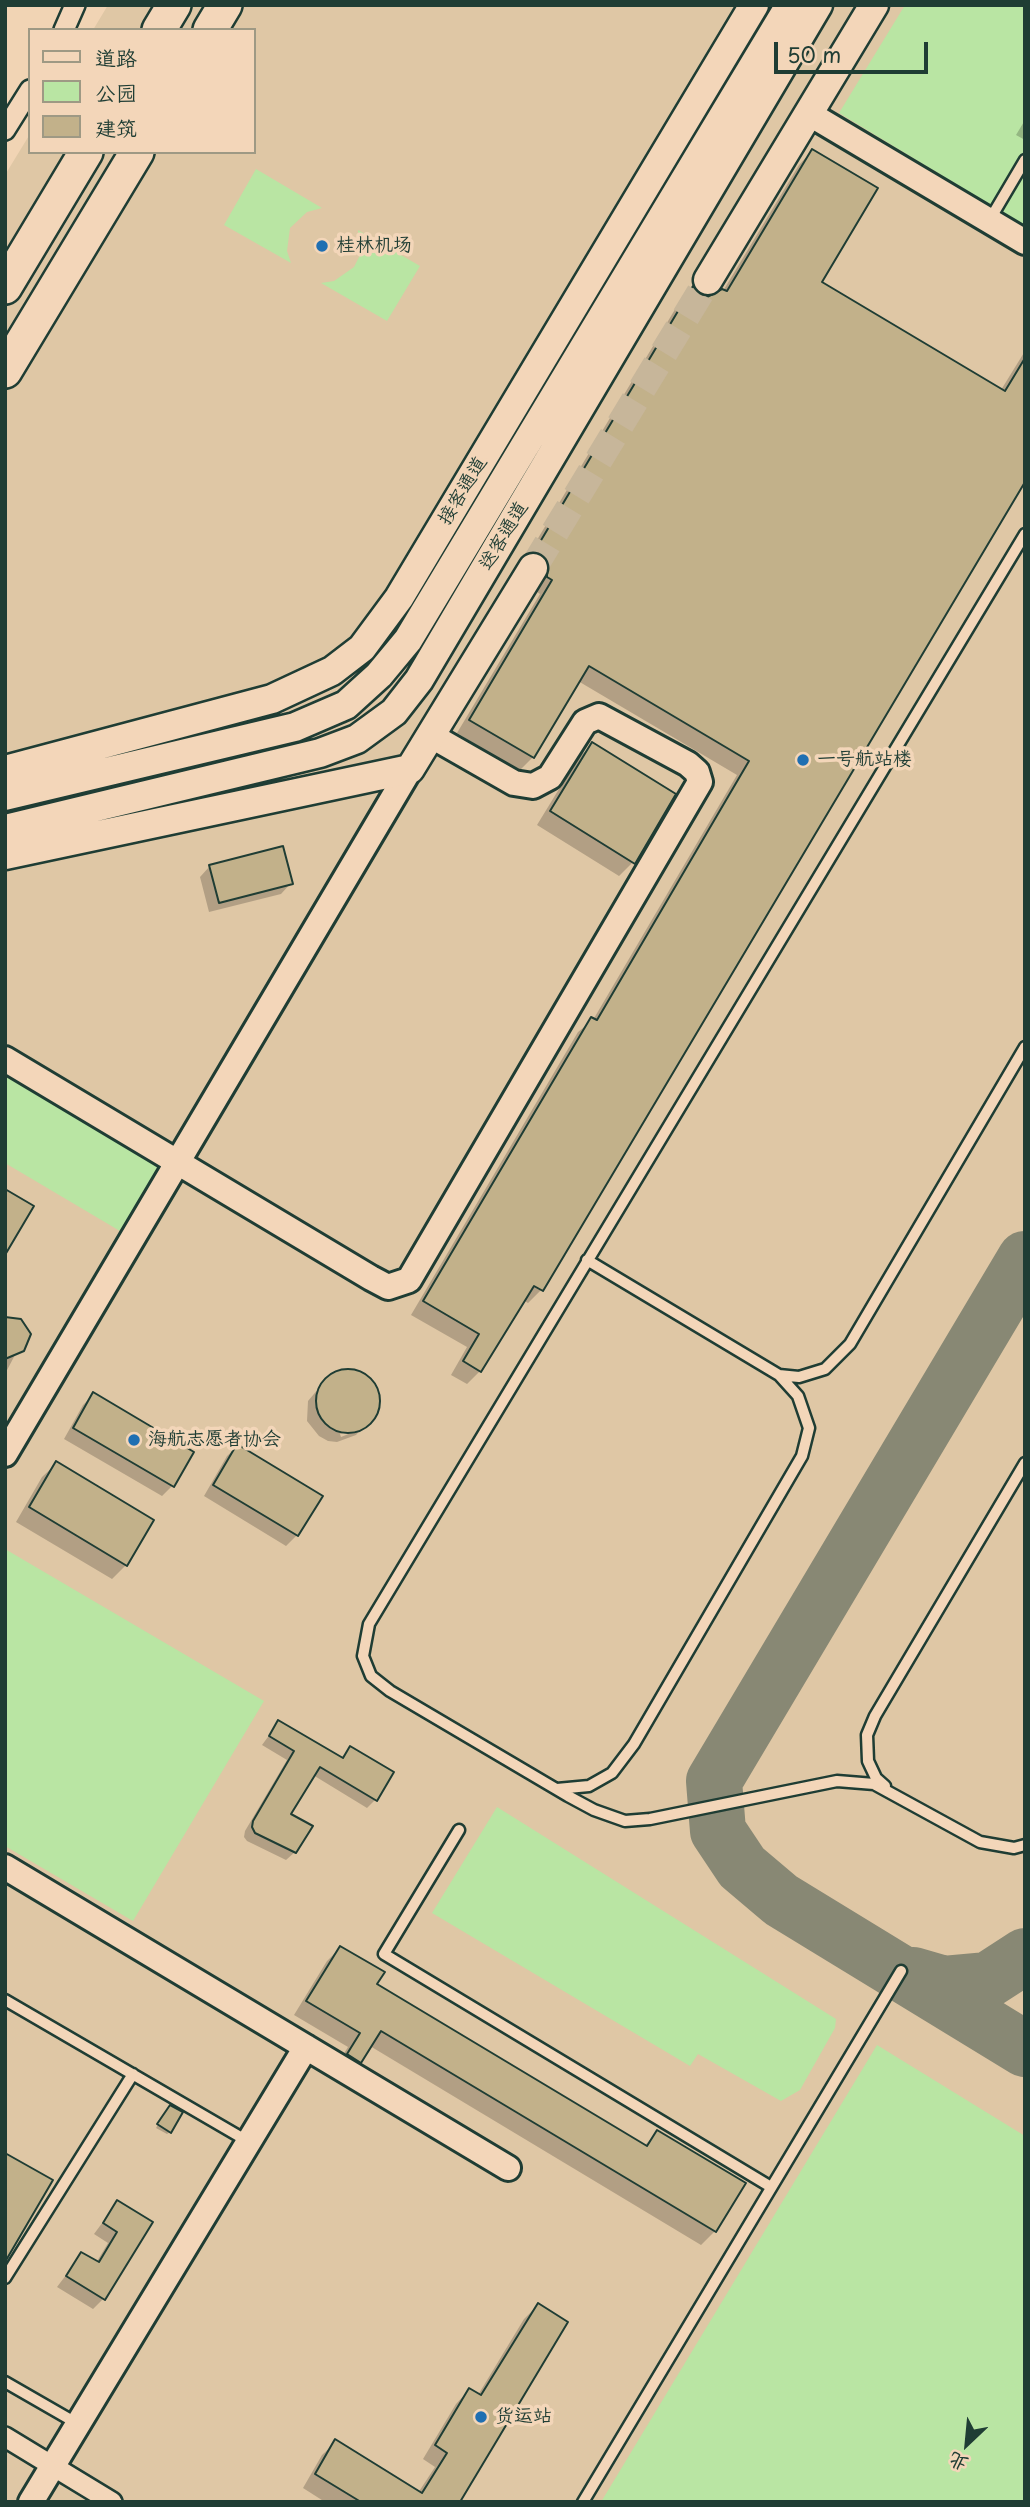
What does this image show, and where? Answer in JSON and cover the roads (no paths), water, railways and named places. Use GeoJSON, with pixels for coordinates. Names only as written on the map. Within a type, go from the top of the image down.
{"type":"FeatureCollection","features":[{"type":"Feature","properties":{"kind":"highway"},"geometry":{"type":"LineString","coordinates":[[160,28],[174,5]]}},
{"type":"Feature","properties":{"kind":"highway"},"geometry":{"type":"LineString","coordinates":[[211,28],[225,5]]}},
{"type":"Feature","properties":{"kind":"highway"},"geometry":{"type":"LineString","coordinates":[[5,287],[85,154]]}},
{"type":"Feature","properties":{"kind":"highway"},"geometry":{"type":"LineString","coordinates":[[5,371],[136,154]]}},
{"type":"Feature","properties":{"kind":"main road","name":"接客通道"},"geometry":{"type":"LineString","coordinates":[[5,770],[272,699],[309,684],[362,648],[399,598],[754,5]]}},
{"type":"Feature","properties":{"kind":"main road","name":"送客通道"},"geometry":{"type":"LineString","coordinates":[[5,796],[295,727],[346,705],[379,675],[408,640],[790,5]]}},
{"type":"Feature","properties":{"kind":"main road","name":"送客通道"},"geometry":{"type":"LineString","coordinates":[[5,829],[320,753],[357,739],[394,712],[419,680],[818,5]]}},
{"type":"Feature","properties":{"kind":"main road"},"geometry":{"type":"LineString","coordinates":[[708,280],[874,5]]}},
{"type":"Feature","properties":{"kind":"main road"},"geometry":{"type":"LineString","coordinates":[[5,855],[410,769],[533,568]]}},
{"type":"Feature","properties":{"kind":"street"},"geometry":{"type":"LineString","coordinates":[[65,28],[75,5]]}},
{"type":"Feature","properties":{"kind":"street"},"geometry":{"type":"LineString","coordinates":[[5,130],[28,93]]}},
{"type":"Feature","properties":{"kind":"street"},"geometry":{"type":"LineString","coordinates":[[808,113],[1025,242]]}},
{"type":"Feature","properties":{"kind":"street"},"geometry":{"type":"LineString","coordinates":[[5,1059],[371,1279],[388,1286],[409,1280],[700,784],[697,772],[688,764],[599,716],[585,722],[550,777],[533,786],[514,783],[430,735]]}},
{"type":"Feature","properties":{"kind":"street"},"geometry":{"type":"LineString","coordinates":[[5,1454],[410,769]]}},
{"type":"Feature","properties":{"kind":"street"},"geometry":{"type":"LineString","coordinates":[[5,1867],[508,2168]]}},
{"type":"Feature","properties":{"kind":"street"},"geometry":{"type":"LineString","coordinates":[[31,2502],[306,2047]]}},
{"type":"Feature","properties":{"kind":"street"},"geometry":{"type":"LineString","coordinates":[[5,2437],[112,2502]]}},
{"type":"Feature","properties":{"kind":"lane"},"geometry":{"type":"LineString","coordinates":[[988,221],[1025,160]]}},
{"type":"Feature","properties":{"kind":"lane"},"geometry":{"type":"LineString","coordinates":[[1025,534],[369,1624],[363,1656],[371,1676],[390,1691],[594,1811],[625,1821],[650,1819],[837,1781],[874,1784],[980,1842],[1014,1848],[1025,1845]]}},
{"type":"Feature","properties":{"kind":"lane"},"geometry":{"type":"LineString","coordinates":[[779,1375],[799,1377],[825,1369],[850,1344],[1025,1047]]}},
{"type":"Feature","properties":{"kind":"lane"},"geometry":{"type":"LineString","coordinates":[[556,1789],[589,1786],[612,1773],[634,1744],[802,1456],[808,1428],[798,1396],[779,1375],[587,1260]]}},
{"type":"Feature","properties":{"kind":"lane"},"geometry":{"type":"LineString","coordinates":[[897,1795],[876,1778],[868,1761],[867,1735],[874,1716],[1025,1462]]}},
{"type":"Feature","properties":{"kind":"lane"},"geometry":{"type":"LineString","coordinates":[[459,1830],[384,1955],[771,2187]]}},
{"type":"Feature","properties":{"kind":"lane"},"geometry":{"type":"LineString","coordinates":[[583,2502],[901,1971]]}},
{"type":"Feature","properties":{"kind":"lane"},"geometry":{"type":"LineString","coordinates":[[5,2000],[248,2142]]}},
{"type":"Feature","properties":{"kind":"lane"},"geometry":{"type":"LineString","coordinates":[[5,2278],[133,2074]]}},
{"type":"Feature","properties":{"kind":"lane"},"geometry":{"type":"LineString","coordinates":[[5,2382],[78,2424]]}},
{"type":"Feature","properties":{"kind":"tunnel"},"geometry":{"type":"LineString","coordinates":[[533,568],[708,280]]}},
{"type":"Feature","properties":{"kind":"place","name":"桂林机场"},"geometry":{"type":"Point","coordinates":[322,246]}},
{"type":"Feature","properties":{"kind":"place","name":"一号航站楼"},"geometry":{"type":"Point","coordinates":[803,760]}},
{"type":"Feature","properties":{"kind":"place","name":"海航志愿者协会"},"geometry":{"type":"Point","coordinates":[134,1440]}},
{"type":"Feature","properties":{"kind":"place","name":"货运站"},"geometry":{"type":"Point","coordinates":[481,2417]}}]}
